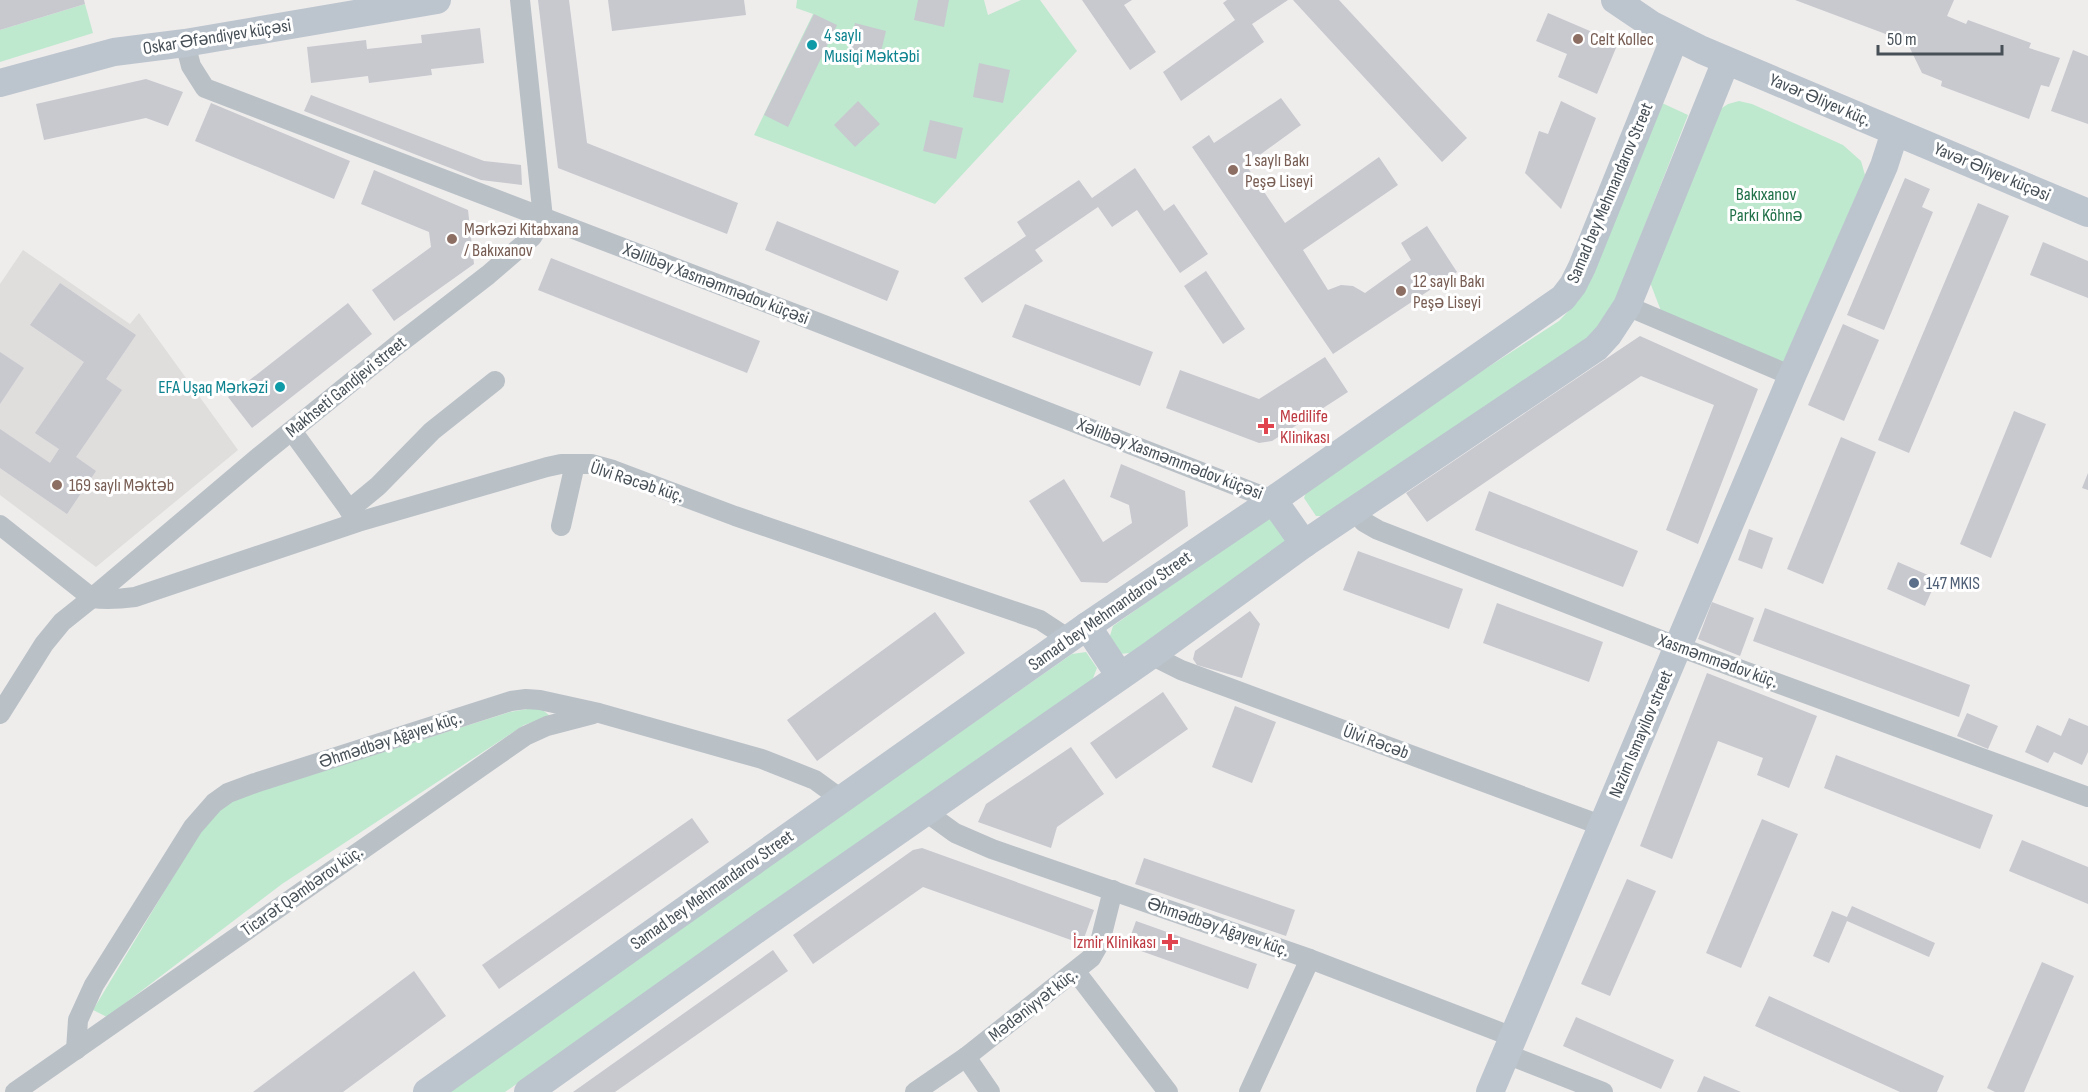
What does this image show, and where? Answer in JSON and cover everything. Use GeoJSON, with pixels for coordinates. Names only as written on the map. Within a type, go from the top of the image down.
{"type":"FeatureCollection","features":[{"type":"Feature","properties":{"kind":"main road","name":"Oskar Əfəndiyev küçəsi"},"geometry":{"type":"LineString","coordinates":[[0,83],[114,52],[184,43],[437,0]]}},
{"type":"Feature","properties":{"kind":"main road"},"geometry":{"type":"LineString","coordinates":[[1615,0],[1639,17],[1675,37]]}},
{"type":"Feature","properties":{"kind":"main road","name":"Yavər Əliyev küç."},"geometry":{"type":"LineString","coordinates":[[1675,37],[1895,132]]}},
{"type":"Feature","properties":{"kind":"main road","name":"Samad bey Mehmandarov Street"},"geometry":{"type":"LineString","coordinates":[[427,1092],[1078,632],[1273,500],[1563,298],[1582,267],[1675,37]]}},
{"type":"Feature","properties":{"kind":"main road"},"geometry":{"type":"LineString","coordinates":[[528,1092],[767,922],[1151,655],[1304,544],[1596,348],[1608,335],[1627,306],[1706,107],[1736,65]]}},
{"type":"Feature","properties":{"kind":"main road","name":"Yavər Əliyev küçəsi"},"geometry":{"type":"LineString","coordinates":[[1895,132],[2088,213]]}},
{"type":"Feature","properties":{"kind":"main road","name":"Nazim Ismayilov street"},"geometry":{"type":"LineString","coordinates":[[1490,1092],[1792,376],[1884,166],[1895,132]]}},
{"type":"Feature","properties":{"kind":"main road"},"geometry":{"type":"LineString","coordinates":[[1273,500],[1304,544]]}},
{"type":"Feature","properties":{"kind":"main road"},"geometry":{"type":"LineString","coordinates":[[1078,632],[1120,676]]}},
{"type":"Feature","properties":{"kind":"street"},"geometry":{"type":"LineString","coordinates":[[520,0],[543,218]]}},
{"type":"Feature","properties":{"kind":"street","name":"Xəlilbəy Xasməmmədov küçəsi"},"geometry":{"type":"LineString","coordinates":[[184,43],[191,66],[205,88],[814,321],[1273,500]]}},
{"type":"Feature","properties":{"kind":"street","name":"Makhseti Gandjevi street"},"geometry":{"type":"LineString","coordinates":[[0,714],[53,632],[78,608],[396,346],[488,275],[532,237],[543,218]]}},
{"type":"Feature","properties":{"kind":"street"},"geometry":{"type":"LineString","coordinates":[[1627,306],[1792,376]]}},
{"type":"Feature","properties":{"kind":"street"},"geometry":{"type":"LineString","coordinates":[[292,431],[354,516],[378,486],[432,431],[495,381]]}},
{"type":"Feature","properties":{"kind":"street"},"geometry":{"type":"LineString","coordinates":[[561,526],[575,464]]}},
{"type":"Feature","properties":{"kind":"street","name":"Ülvi Rəcəb küç."},"geometry":{"type":"LineString","coordinates":[[92,598],[107,600],[135,597],[354,516],[547,467],[591,464],[613,470],[735,516],[1078,632]]}},
{"type":"Feature","properties":{"kind":"street","name":"Xasməmmədov küç."},"geometry":{"type":"LineString","coordinates":[[1354,511],[1364,522],[1378,530],[1678,647],[2088,797]]}},
{"type":"Feature","properties":{"kind":"street"},"geometry":{"type":"LineString","coordinates":[[0,525],[92,598]]}},
{"type":"Feature","properties":{"kind":"street","name":"Ülvi Rəcəb"},"geometry":{"type":"LineString","coordinates":[[1151,655],[1181,670],[1603,826]]}},
{"type":"Feature","properties":{"kind":"street","name":"Əhmədbəy Ağayev küç."},"geometry":{"type":"LineString","coordinates":[[76,1050],[78,1020],[94,985],[193,827],[204,812],[228,793],[511,701],[526,699],[599,713],[773,763],[814,780],[842,799]]}},
{"type":"Feature","properties":{"kind":"street","name":"Ticarət Qəmbərov küç."},"geometry":{"type":"LineString","coordinates":[[15,1092],[525,736],[547,726],[599,713]]}},
{"type":"Feature","properties":{"kind":"street","name":"Əhmədbəy Ağayev küç."},"geometry":{"type":"LineString","coordinates":[[926,812],[955,833],[992,849],[1310,959],[1509,1046],[1603,1092]]}},
{"type":"Feature","properties":{"kind":"street","name":"Mədəniyyət küç."},"geometry":{"type":"LineString","coordinates":[[915,1092],[966,1057],[1091,958],[1100,942],[1113,890]]}},
{"type":"Feature","properties":{"kind":"street"},"geometry":{"type":"LineString","coordinates":[[1249,1092],[1310,959]]}},
{"type":"Feature","properties":{"kind":"street"},"geometry":{"type":"LineString","coordinates":[[1076,972],[1168,1092]]}},
{"type":"Feature","properties":{"kind":"street"},"geometry":{"type":"LineString","coordinates":[[966,1057],[990,1092]]}},
{"type":"Feature","properties":{"kind":"shaded area"},"geometry":{"type":"Polygon","coordinates":[[[23,250],[130,324],[139,313],[238,450],[96,567],[0,495],[0,284],[23,250]]]}},
{"type":"Feature","properties":{"kind":"green space"},"geometry":{"type":"Polygon","coordinates":[[[797,0],[984,0],[988,15],[1021,0],[1040,0],[1077,51],[935,204],[754,135],[813,14],[796,8],[797,0]]]}},
{"type":"Feature","properties":{"kind":"green space"},"geometry":{"type":"Polygon","coordinates":[[[85,4],[93,33],[0,62],[0,30],[85,4]]]}},
{"type":"Feature","properties":{"kind":"green space","name":"Bakıxanov Parkı Köhnə"},"geometry":{"type":"Polygon","coordinates":[[[1739,101],[1752,104],[1843,145],[1861,161],[1865,175],[1785,363],[1661,311],[1648,277],[1719,110],[1739,101]]]}},
{"type":"Feature","properties":{"kind":"green space"},"geometry":{"type":"Polygon","coordinates":[[[1662,103],[1688,115],[1616,299],[1593,335],[1332,516],[1316,516],[1304,498],[1309,483],[1559,321],[1578,301],[1662,103]]]}},
{"type":"Feature","properties":{"kind":"green space"},"geometry":{"type":"Polygon","coordinates":[[[1271,515],[1289,540],[1131,653],[1118,654],[1109,639],[1113,626],[1271,515]]]}},
{"type":"Feature","properties":{"kind":"green space"},"geometry":{"type":"Polygon","coordinates":[[[1086,652],[1097,668],[1092,681],[505,1092],[444,1092],[1072,654],[1086,652]]]}},
{"type":"Feature","properties":{"kind":"green space"},"geometry":{"type":"Polygon","coordinates":[[[539,707],[550,716],[524,725],[282,884],[107,1017],[93,1010],[206,822],[220,808],[235,799],[510,712],[539,707]]]}},
{"type":"Feature","properties":{"kind":"building"},"geometry":{"type":"Polygon","coordinates":[[[0,0],[84,0],[85,4],[0,30],[0,0]]]}},
{"type":"Feature","properties":{"kind":"building"},"geometry":{"type":"Polygon","coordinates":[[[538,0],[569,0],[587,143],[738,203],[727,234],[558,168],[538,0]]]}},
{"type":"Feature","properties":{"kind":"building"},"geometry":{"type":"Polygon","coordinates":[[[608,0],[744,0],[746,15],[612,31],[608,0]]]}},
{"type":"Feature","properties":{"kind":"building"},"geometry":{"type":"Polygon","coordinates":[[[918,0],[949,0],[944,27],[914,20],[918,0]]]}},
{"type":"Feature","properties":{"kind":"building"},"geometry":{"type":"Polygon","coordinates":[[[1082,0],[1132,0],[1124,5],[1156,52],[1130,70],[1082,0]]]}},
{"type":"Feature","properties":{"kind":"building"},"geometry":{"type":"Polygon","coordinates":[[[1227,0],[1288,0],[1252,24],[1264,42],[1181,101],[1163,72],[1235,20],[1223,3],[1227,0]]]}},
{"type":"Feature","properties":{"kind":"building"},"geometry":{"type":"Polygon","coordinates":[[[1293,0],[1339,0],[1467,138],[1442,162],[1293,0]]]}},
{"type":"Feature","properties":{"kind":"building"},"geometry":{"type":"Polygon","coordinates":[[[1795,0],[1954,0],[1947,16],[1966,24],[1968,20],[2031,43],[2029,48],[2060,58],[2049,87],[2041,85],[2029,119],[1941,86],[1942,81],[1922,73],[1907,42],[1795,0]]]}},
{"type":"Feature","properties":{"kind":"building"},"geometry":{"type":"Polygon","coordinates":[[[1548,13],[1618,43],[1597,94],[1558,77],[1567,54],[1536,41],[1548,13]]]}},
{"type":"Feature","properties":{"kind":"building"},"geometry":{"type":"Polygon","coordinates":[[[814,14],[837,25],[788,127],[764,115],[814,14]]]}},
{"type":"Feature","properties":{"kind":"building"},"geometry":{"type":"Polygon","coordinates":[[[855,23],[886,31],[878,64],[847,57],[855,23]]]}},
{"type":"Feature","properties":{"kind":"building"},"geometry":{"type":"Polygon","coordinates":[[[480,28],[484,63],[431,69],[432,75],[369,83],[368,76],[311,83],[307,47],[366,40],[367,49],[422,43],[421,35],[480,28]]]}},
{"type":"Feature","properties":{"kind":"building"},"geometry":{"type":"Polygon","coordinates":[[[2073,50],[2088,56],[2088,124],[2051,111],[2073,50]]]}},
{"type":"Feature","properties":{"kind":"building"},"geometry":{"type":"Polygon","coordinates":[[[979,63],[1010,70],[1003,103],[973,97],[979,63]]]}},
{"type":"Feature","properties":{"kind":"building"},"geometry":{"type":"Polygon","coordinates":[[[146,79],[183,92],[168,126],[146,118],[44,140],[36,104],[146,79]]]}},
{"type":"Feature","properties":{"kind":"building"},"geometry":{"type":"Polygon","coordinates":[[[311,95],[484,161],[521,165],[522,185],[481,180],[304,111],[311,95]]]}},
{"type":"Feature","properties":{"kind":"building"},"geometry":{"type":"Polygon","coordinates":[[[1281,98],[1301,125],[1246,165],[1285,223],[1379,157],[1398,185],[1303,250],[1328,290],[1341,285],[1353,286],[1365,293],[1411,260],[1401,243],[1427,226],[1457,272],[1333,354],[1192,147],[1209,135],[1214,143],[1281,98]]]}},
{"type":"Feature","properties":{"kind":"building"},"geometry":{"type":"Polygon","coordinates":[[[858,101],[880,124],[855,147],[834,125],[858,101]]]}},
{"type":"Feature","properties":{"kind":"building"},"geometry":{"type":"Polygon","coordinates":[[[1561,101],[1596,118],[1561,209],[1525,173],[1539,131],[1548,134],[1561,101]]]}},
{"type":"Feature","properties":{"kind":"building"},"geometry":{"type":"Polygon","coordinates":[[[211,103],[350,161],[334,199],[195,141],[211,103]]]}},
{"type":"Feature","properties":{"kind":"building"},"geometry":{"type":"Polygon","coordinates":[[[930,120],[963,128],[956,159],[923,151],[930,120]]]}},
{"type":"Feature","properties":{"kind":"building"},"geometry":{"type":"Polygon","coordinates":[[[1135,168],[1164,211],[1174,204],[1208,254],[1180,273],[1137,210],[1112,227],[1098,207],[1035,250],[1043,261],[982,303],[964,278],[1026,236],[1017,222],[1079,180],[1092,198],[1135,168]]]}},
{"type":"Feature","properties":{"kind":"building"},"geometry":{"type":"Polygon","coordinates":[[[374,170],[468,210],[474,264],[394,321],[372,290],[431,247],[429,232],[361,204],[374,170]]]}},
{"type":"Feature","properties":{"kind":"building"},"geometry":{"type":"Polygon","coordinates":[[[1905,178],[1930,189],[1922,207],[1933,212],[1884,330],[1847,315],[1905,178]]]}},
{"type":"Feature","properties":{"kind":"building"},"geometry":{"type":"Polygon","coordinates":[[[1978,203],[2009,216],[1909,453],[1878,440],[1978,203]]]}},
{"type":"Feature","properties":{"kind":"building"},"geometry":{"type":"Polygon","coordinates":[[[777,221],[899,271],[887,301],[765,250],[777,221]]]}},
{"type":"Feature","properties":{"kind":"building"},"geometry":{"type":"Polygon","coordinates":[[[2043,242],[2088,261],[2088,298],[2030,275],[2043,242]]]}},
{"type":"Feature","properties":{"kind":"building"},"geometry":{"type":"Polygon","coordinates":[[[551,258],[760,341],[747,373],[538,290],[551,258]]]}},
{"type":"Feature","properties":{"kind":"building"},"geometry":{"type":"Polygon","coordinates":[[[1206,271],[1245,329],[1223,344],[1184,286],[1206,271]]]}},
{"type":"Feature","properties":{"kind":"building"},"geometry":{"type":"Polygon","coordinates":[[[60,283],[136,335],[106,379],[122,390],[76,457],[96,471],[67,514],[0,468],[0,429],[50,463],[59,449],[35,433],[84,362],[30,325],[60,283]]]}},
{"type":"Feature","properties":{"kind":"building"},"geometry":{"type":"Polygon","coordinates":[[[348,303],[372,334],[252,428],[228,397],[348,303]]]}},
{"type":"Feature","properties":{"kind":"building"},"geometry":{"type":"Polygon","coordinates":[[[1025,304],[1153,352],[1140,386],[1012,337],[1025,304]]]}},
{"type":"Feature","properties":{"kind":"building"},"geometry":{"type":"Polygon","coordinates":[[[1843,324],[1879,340],[1844,421],[1808,405],[1843,324]]]}},
{"type":"Feature","properties":{"kind":"building"},"geometry":{"type":"Polygon","coordinates":[[[1640,336],[1758,389],[1698,544],[1666,530],[1714,405],[1641,376],[1427,522],[1406,493],[1640,336]]]}},
{"type":"Feature","properties":{"kind":"building"},"geometry":{"type":"Polygon","coordinates":[[[0,352],[24,368],[0,404],[0,352]]]}},
{"type":"Feature","properties":{"kind":"building"},"geometry":{"type":"Polygon","coordinates":[[[1325,357],[1348,392],[1272,441],[1259,443],[1166,408],[1180,370],[1259,399],[1325,357]]]}},
{"type":"Feature","properties":{"kind":"building"},"geometry":{"type":"Polygon","coordinates":[[[2014,411],[2046,424],[1991,558],[1960,544],[2014,411]]]}},
{"type":"Feature","properties":{"kind":"building"},"geometry":{"type":"Polygon","coordinates":[[[1841,437],[1876,452],[1823,584],[1787,569],[1841,437]]]}},
{"type":"Feature","properties":{"kind":"building"},"geometry":{"type":"Polygon","coordinates":[[[1121,464],[1185,491],[1188,526],[1107,583],[1081,582],[1029,501],[1064,479],[1103,542],[1132,523],[1129,505],[1110,497],[1121,464]]]}},
{"type":"Feature","properties":{"kind":"building"},"geometry":{"type":"Polygon","coordinates":[[[2088,473],[2088,490],[2082,488],[2088,473]]]}},
{"type":"Feature","properties":{"kind":"building"},"geometry":{"type":"Polygon","coordinates":[[[1489,491],[1638,551],[1623,587],[1475,530],[1489,491]]]}},
{"type":"Feature","properties":{"kind":"building"},"geometry":{"type":"Polygon","coordinates":[[[1749,529],[1773,538],[1762,569],[1738,560],[1749,529]]]}},
{"type":"Feature","properties":{"kind":"building"},"geometry":{"type":"Polygon","coordinates":[[[1358,551],[1463,589],[1449,629],[1343,590],[1358,551]]]}},
{"type":"Feature","properties":{"kind":"building"},"geometry":{"type":"Polygon","coordinates":[[[1898,562],[1937,579],[1925,606],[1887,589],[1898,562]]]}},
{"type":"Feature","properties":{"kind":"building"},"geometry":{"type":"Polygon","coordinates":[[[1712,602],[1754,618],[1740,656],[1698,639],[1712,602]]]}},
{"type":"Feature","properties":{"kind":"building"},"geometry":{"type":"Polygon","coordinates":[[[1497,603],[1603,642],[1589,682],[1483,643],[1497,603]]]}},
{"type":"Feature","properties":{"kind":"building"},"geometry":{"type":"Polygon","coordinates":[[[1765,608],[1970,685],[1959,717],[1753,641],[1765,608]]]}},
{"type":"Feature","properties":{"kind":"building"},"geometry":{"type":"Polygon","coordinates":[[[1250,611],[1260,624],[1242,678],[1197,665],[1193,659],[1195,651],[1250,611]]]}},
{"type":"Feature","properties":{"kind":"building"},"geometry":{"type":"Polygon","coordinates":[[[935,612],[965,653],[817,761],[787,720],[935,612]]]}},
{"type":"Feature","properties":{"kind":"building"},"geometry":{"type":"Polygon","coordinates":[[[1707,673],[1817,716],[1789,788],[1757,775],[1763,758],[1718,741],[1672,859],[1640,846],[1707,673]]]}},
{"type":"Feature","properties":{"kind":"building"},"geometry":{"type":"Polygon","coordinates":[[[1163,692],[1188,729],[1116,779],[1090,743],[1163,692]]]}},
{"type":"Feature","properties":{"kind":"building"},"geometry":{"type":"Polygon","coordinates":[[[1235,706],[1276,722],[1252,783],[1212,767],[1235,706]]]}},
{"type":"Feature","properties":{"kind":"building"},"geometry":{"type":"Polygon","coordinates":[[[1967,713],[1998,726],[1988,749],[1957,736],[1967,713]]]}},
{"type":"Feature","properties":{"kind":"building"},"geometry":{"type":"Polygon","coordinates":[[[2069,718],[2088,726],[2088,752],[2082,765],[2054,752],[2048,763],[2025,752],[2037,725],[2061,736],[2069,718]]]}},
{"type":"Feature","properties":{"kind":"building"},"geometry":{"type":"Polygon","coordinates":[[[1071,747],[1104,794],[1057,827],[1051,848],[978,822],[986,804],[1071,747]]]}},
{"type":"Feature","properties":{"kind":"building"},"geometry":{"type":"Polygon","coordinates":[[[1836,755],[1993,815],[1980,849],[1824,788],[1836,755]]]}},
{"type":"Feature","properties":{"kind":"building"},"geometry":{"type":"Polygon","coordinates":[[[692,818],[709,842],[499,989],[482,965],[692,818]]]}},
{"type":"Feature","properties":{"kind":"building"},"geometry":{"type":"Polygon","coordinates":[[[1762,819],[1798,834],[1741,968],[1706,953],[1762,819]]]}},
{"type":"Feature","properties":{"kind":"building"},"geometry":{"type":"Polygon","coordinates":[[[2022,840],[2088,867],[2088,904],[2009,871],[2022,840]]]}},
{"type":"Feature","properties":{"kind":"building"},"geometry":{"type":"Polygon","coordinates":[[[922,848],[1094,910],[1082,944],[923,887],[813,964],[793,935],[913,850],[922,848]]]}},
{"type":"Feature","properties":{"kind":"building"},"geometry":{"type":"Polygon","coordinates":[[[1144,858],[1295,910],[1286,936],[1135,884],[1144,858]]]}},
{"type":"Feature","properties":{"kind":"building"},"geometry":{"type":"Polygon","coordinates":[[[1627,879],[1656,891],[1610,996],[1581,984],[1627,879]]]}},
{"type":"Feature","properties":{"kind":"building"},"geometry":{"type":"Polygon","coordinates":[[[1852,906],[1935,943],[1929,957],[1847,921],[1829,963],[1813,956],[1832,911],[1847,917],[1852,906]]]}},
{"type":"Feature","properties":{"kind":"building"},"geometry":{"type":"Polygon","coordinates":[[[1136,921],[1257,964],[1248,989],[1127,946],[1136,921]]]}},
{"type":"Feature","properties":{"kind":"building"},"geometry":{"type":"Polygon","coordinates":[[[773,950],[788,971],[615,1092],[573,1092],[773,950]]]}},
{"type":"Feature","properties":{"kind":"building"},"geometry":{"type":"Polygon","coordinates":[[[2042,962],[2074,976],[2024,1092],[1995,1092],[1987,1088],[2042,962]]]}},
{"type":"Feature","properties":{"kind":"building"},"geometry":{"type":"Polygon","coordinates":[[[414,971],[446,1016],[343,1092],[253,1092],[414,971]]]}},
{"type":"Feature","properties":{"kind":"building"},"geometry":{"type":"Polygon","coordinates":[[[1769,996],[1944,1076],[1937,1092],[1900,1092],[1755,1026],[1769,996]]]}},
{"type":"Feature","properties":{"kind":"building"},"geometry":{"type":"Polygon","coordinates":[[[1576,1017],[1674,1060],[1661,1089],[1563,1046],[1576,1017]]]}},
{"type":"Feature","properties":{"kind":"building"},"geometry":{"type":"Polygon","coordinates":[[[1704,1076],[1741,1092],[1697,1092],[1704,1076]]]}},
{"type":"Feature","properties":{"kind":"place","name":"Celt Kollec"},"geometry":{"type":"Point","coordinates":[1578,39]}},
{"type":"Feature","properties":{"kind":"place","name":"4 saylı Musiqi Məktəbi"},"geometry":{"type":"Point","coordinates":[812,45]}},
{"type":"Feature","properties":{"kind":"place","name":"1 saylı Bakı Peşə Liseyi"},"geometry":{"type":"Point","coordinates":[1233,170]}},
{"type":"Feature","properties":{"kind":"place","name":"Mərkəzi Kitabxana / Bakıxanov"},"geometry":{"type":"Point","coordinates":[452,239]}},
{"type":"Feature","properties":{"kind":"place","name":"12 saylı Bakı Peşə Liseyi"},"geometry":{"type":"Point","coordinates":[1401,291]}},
{"type":"Feature","properties":{"kind":"place","name":"EFA Uşaq Mərkəzi"},"geometry":{"type":"Point","coordinates":[280,387]}},
{"type":"Feature","properties":{"kind":"place","name":"Medilife Klinikası"},"geometry":{"type":"Point","coordinates":[1266,426]}},
{"type":"Feature","properties":{"kind":"place","name":"169 saylı Məktəb"},"geometry":{"type":"Point","coordinates":[57,485]}},
{"type":"Feature","properties":{"kind":"place","name":"147 MKIS"},"geometry":{"type":"Point","coordinates":[1914,583]}},
{"type":"Feature","properties":{"kind":"place","name":"İzmir Klinikası"},"geometry":{"type":"Point","coordinates":[1170,942]}}]}
